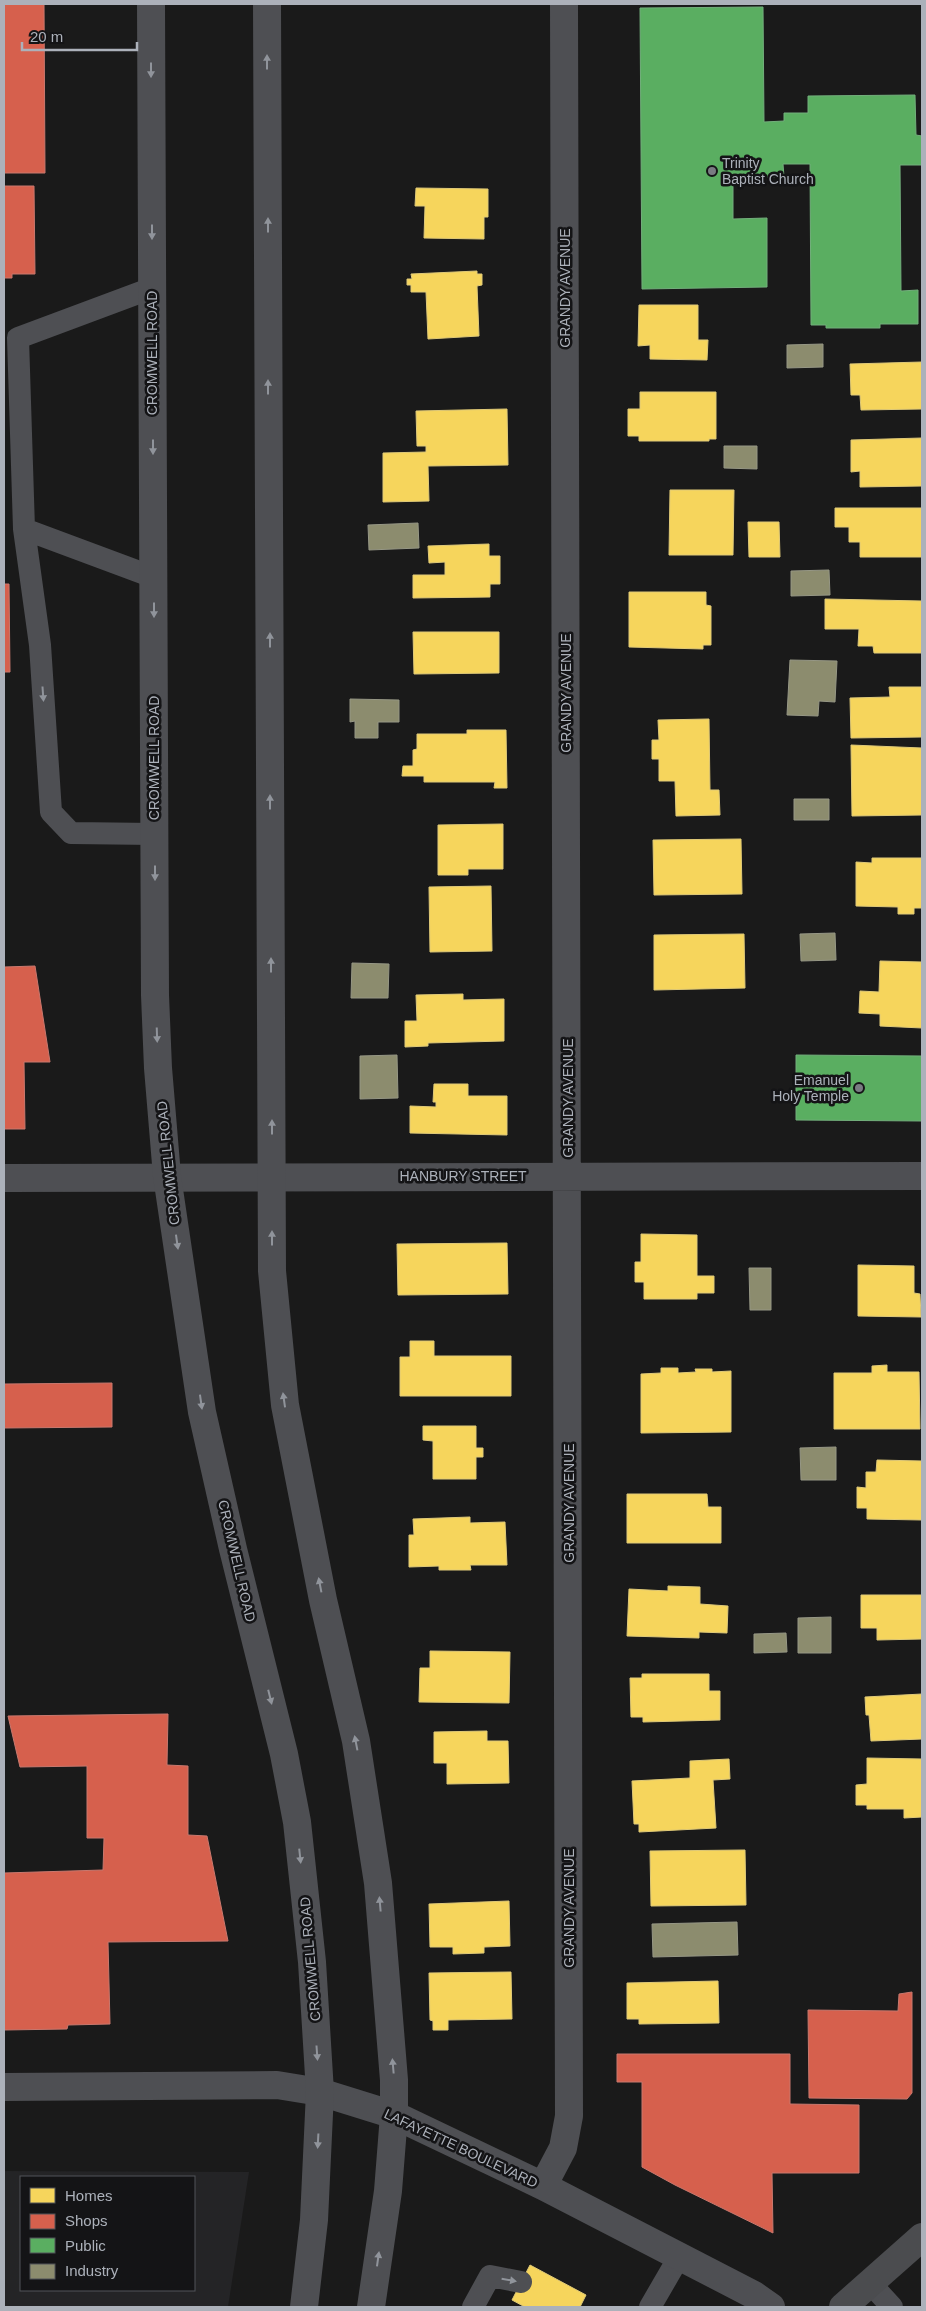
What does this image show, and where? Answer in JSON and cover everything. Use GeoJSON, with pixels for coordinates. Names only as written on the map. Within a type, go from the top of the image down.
{"type":"FeatureCollection","features":[{"type":"Feature","properties":{"kind":"main road"},"geometry":{"type":"LineString","coordinates":[[843,2307],[922,2237]]}},
{"type":"Feature","properties":{"kind":"street","name":"CROMWELL ROAD"},"geometry":{"type":"LineString","coordinates":[[151,4],[157,1059],[167,1176],[202,1412],[233,1549],[284,1754],[296,1822],[312,1962],[320,2092],[314,2220],[304,2307]]}},
{"type":"Feature","properties":{"kind":"street"},"geometry":{"type":"LineString","coordinates":[[267,4],[272,1271],[277,1339],[285,1405],[322,1600],[356,1741],[378,1883],[394,2080],[394,2115],[388,2191],[371,2307]]}},
{"type":"Feature","properties":{"kind":"street","name":"GRANDY AVENUE"},"geometry":{"type":"LineString","coordinates":[[542,2186],[563,2148],[569,2116],[564,4]]}},
{"type":"Feature","properties":{"kind":"street","name":"HANBURY STREET"},"geometry":{"type":"LineString","coordinates":[[4,1178],[167,1176],[922,1176]]}},
{"type":"Feature","properties":{"kind":"street","name":"LAFAYETTE BOULEVARD"},"geometry":{"type":"LineString","coordinates":[[4,2087],[277,2085],[320,2092],[394,2115],[542,2186],[754,2295],[771,2307]]}},
{"type":"Feature","properties":{"kind":"lane"},"geometry":{"type":"LineString","coordinates":[[152,288],[18,338],[24,529],[40,645],[51,812],[71,833],[155,834]]}},
{"type":"Feature","properties":{"kind":"lane"},"geometry":{"type":"LineString","coordinates":[[24,529],[153,577]]}},
{"type":"Feature","properties":{"kind":"lane"},"geometry":{"type":"LineString","coordinates":[[650,2307],[679,2257]]}},
{"type":"Feature","properties":{"kind":"lane"},"geometry":{"type":"LineString","coordinates":[[479,2305],[490,2276],[521,2282]]}},
{"type":"Feature","properties":{"kind":"lane"},"geometry":{"type":"LineString","coordinates":[[870,2283],[892,2307]]}},
{"type":"Feature","properties":{"kind":"shaded area"},"geometry":{"type":"Polygon","coordinates":[[[4,2171],[249,2172],[228,2307],[4,2307],[4,2171]]]}},
{"type":"Feature","properties":{"kind":"building: Homes"},"geometry":{"type":"Polygon","coordinates":[[[416,188],[488,189],[488,217],[484,217],[484,239],[424,238],[425,206],[415,206],[416,188]]]}},
{"type":"Feature","properties":{"kind":"building: Homes"},"geometry":{"type":"Polygon","coordinates":[[[477,271],[477,274],[482,274],[482,285],[477,286],[479,336],[428,339],[426,292],[411,292],[411,285],[407,285],[407,279],[412,279],[411,274],[477,271]]]}},
{"type":"Feature","properties":{"kind":"building: Homes"},"geometry":{"type":"Polygon","coordinates":[[[639,305],[698,305],[698,340],[708,340],[707,360],[650,359],[650,345],[638,346],[639,305]]]}},
{"type":"Feature","properties":{"kind":"building: Homes"},"geometry":{"type":"Polygon","coordinates":[[[922,362],[922,409],[861,410],[860,395],[851,395],[850,364],[922,362]]]}},
{"type":"Feature","properties":{"kind":"building: Homes"},"geometry":{"type":"Polygon","coordinates":[[[640,392],[716,392],[716,439],[709,439],[709,441],[639,441],[639,436],[628,436],[628,409],[640,409],[640,392]]]}},
{"type":"Feature","properties":{"kind":"building: Homes"},"geometry":{"type":"Polygon","coordinates":[[[507,409],[508,465],[428,466],[429,501],[383,502],[383,453],[426,452],[426,446],[417,446],[416,411],[507,409]]]}},
{"type":"Feature","properties":{"kind":"building: Homes"},"geometry":{"type":"Polygon","coordinates":[[[922,438],[922,486],[860,487],[860,471],[851,472],[851,440],[922,438]]]}},
{"type":"Feature","properties":{"kind":"building: Homes"},"geometry":{"type":"Polygon","coordinates":[[[670,490],[734,490],[733,555],[669,555],[670,490]]]}},
{"type":"Feature","properties":{"kind":"building: Homes"},"geometry":{"type":"Polygon","coordinates":[[[835,508],[922,508],[922,557],[860,557],[860,542],[849,542],[849,527],[835,527],[835,508]]]}},
{"type":"Feature","properties":{"kind":"building: Homes"},"geometry":{"type":"Polygon","coordinates":[[[748,522],[779,522],[780,557],[749,557],[748,522]]]}},
{"type":"Feature","properties":{"kind":"building: Homes"},"geometry":{"type":"Polygon","coordinates":[[[489,544],[489,556],[500,556],[500,584],[490,584],[490,597],[413,598],[413,575],[445,575],[445,562],[429,563],[428,546],[489,544]]]}},
{"type":"Feature","properties":{"kind":"building: Homes"},"geometry":{"type":"Polygon","coordinates":[[[629,592],[706,592],[706,605],[711,606],[711,645],[703,645],[703,649],[629,647],[629,592]]]}},
{"type":"Feature","properties":{"kind":"building: Homes"},"geometry":{"type":"Polygon","coordinates":[[[825,599],[922,601],[922,653],[874,653],[873,646],[858,646],[859,629],[825,629],[825,599]]]}},
{"type":"Feature","properties":{"kind":"building: Homes"},"geometry":{"type":"Polygon","coordinates":[[[413,632],[499,632],[499,673],[414,674],[413,632]]]}},
{"type":"Feature","properties":{"kind":"building: Homes"},"geometry":{"type":"Polygon","coordinates":[[[889,687],[922,687],[922,737],[851,738],[850,698],[890,697],[889,687]]]}},
{"type":"Feature","properties":{"kind":"building: Homes"},"geometry":{"type":"Polygon","coordinates":[[[709,719],[710,790],[719,790],[720,815],[676,816],[675,781],[659,781],[659,759],[652,759],[652,740],[659,740],[658,720],[709,719]]]}},
{"type":"Feature","properties":{"kind":"building: Homes"},"geometry":{"type":"Polygon","coordinates":[[[467,730],[506,730],[507,788],[494,788],[495,782],[424,782],[424,776],[402,776],[403,766],[413,766],[413,750],[417,749],[417,734],[467,734],[467,730]]]}},
{"type":"Feature","properties":{"kind":"building: Homes"},"geometry":{"type":"Polygon","coordinates":[[[851,745],[922,748],[922,815],[852,816],[851,745]]]}},
{"type":"Feature","properties":{"kind":"building: Homes"},"geometry":{"type":"Polygon","coordinates":[[[503,824],[503,869],[468,869],[468,875],[438,875],[438,825],[503,824]]]}},
{"type":"Feature","properties":{"kind":"building: Homes"},"geometry":{"type":"Polygon","coordinates":[[[741,839],[742,894],[654,895],[653,840],[741,839]]]}},
{"type":"Feature","properties":{"kind":"building: Homes"},"geometry":{"type":"Polygon","coordinates":[[[872,858],[922,858],[922,908],[914,908],[914,914],[898,914],[898,907],[856,906],[856,862],[872,863],[872,858]]]}},
{"type":"Feature","properties":{"kind":"building: Homes"},"geometry":{"type":"Polygon","coordinates":[[[491,886],[492,951],[430,952],[429,887],[491,886]]]}},
{"type":"Feature","properties":{"kind":"building: Homes"},"geometry":{"type":"Polygon","coordinates":[[[744,934],[745,988],[654,990],[654,935],[744,934]]]}},
{"type":"Feature","properties":{"kind":"building: Homes"},"geometry":{"type":"Polygon","coordinates":[[[880,961],[922,962],[922,1028],[880,1026],[880,1014],[859,1013],[860,991],[879,992],[880,961]]]}},
{"type":"Feature","properties":{"kind":"building: Homes"},"geometry":{"type":"Polygon","coordinates":[[[463,994],[463,1000],[504,999],[504,1041],[428,1043],[428,1046],[405,1047],[405,1021],[417,1021],[416,995],[463,994]]]}},
{"type":"Feature","properties":{"kind":"building: Homes"},"geometry":{"type":"Polygon","coordinates":[[[434,1084],[468,1084],[468,1096],[507,1096],[507,1135],[410,1133],[410,1106],[436,1107],[436,1102],[433,1102],[434,1084]]]}},
{"type":"Feature","properties":{"kind":"building: Homes"},"geometry":{"type":"Polygon","coordinates":[[[641,1234],[697,1235],[697,1276],[714,1276],[714,1293],[697,1293],[697,1299],[644,1299],[644,1282],[635,1282],[635,1262],[641,1262],[641,1234]]]}},
{"type":"Feature","properties":{"kind":"building: Homes"},"geometry":{"type":"Polygon","coordinates":[[[507,1243],[508,1294],[398,1295],[397,1244],[507,1243]]]}},
{"type":"Feature","properties":{"kind":"building: Homes"},"geometry":{"type":"Polygon","coordinates":[[[858,1265],[914,1266],[914,1293],[920,1294],[921,1317],[858,1316],[858,1265]]]}},
{"type":"Feature","properties":{"kind":"building: Homes"},"geometry":{"type":"Polygon","coordinates":[[[410,1341],[434,1341],[434,1356],[511,1356],[511,1396],[400,1396],[400,1357],[410,1357],[410,1341]]]}},
{"type":"Feature","properties":{"kind":"building: Homes"},"geometry":{"type":"Polygon","coordinates":[[[887,1365],[887,1372],[919,1372],[920,1429],[834,1429],[834,1373],[872,1373],[872,1366],[887,1365]]]}},
{"type":"Feature","properties":{"kind":"building: Homes"},"geometry":{"type":"Polygon","coordinates":[[[661,1368],[678,1368],[678,1373],[696,1372],[695,1369],[712,1369],[712,1372],[731,1371],[731,1432],[641,1433],[641,1374],[661,1373],[661,1368]]]}},
{"type":"Feature","properties":{"kind":"building: Homes"},"geometry":{"type":"Polygon","coordinates":[[[423,1426],[476,1426],[476,1448],[483,1448],[483,1457],[476,1457],[476,1479],[433,1479],[433,1441],[423,1440],[423,1426]]]}},
{"type":"Feature","properties":{"kind":"building: Homes"},"geometry":{"type":"Polygon","coordinates":[[[877,1460],[922,1461],[922,1520],[867,1519],[867,1508],[857,1508],[857,1487],[866,1488],[866,1472],[876,1472],[877,1460]]]}},
{"type":"Feature","properties":{"kind":"building: Homes"},"geometry":{"type":"Polygon","coordinates":[[[627,1494],[707,1494],[708,1507],[721,1507],[721,1543],[627,1543],[627,1494]]]}},
{"type":"Feature","properties":{"kind":"building: Homes"},"geometry":{"type":"Polygon","coordinates":[[[470,1517],[470,1523],[505,1522],[507,1565],[470,1565],[471,1570],[439,1570],[439,1566],[409,1567],[409,1535],[414,1535],[413,1519],[470,1517]]]}},
{"type":"Feature","properties":{"kind":"building: Homes"},"geometry":{"type":"Polygon","coordinates":[[[668,1586],[700,1587],[700,1604],[728,1606],[727,1633],[699,1632],[699,1638],[627,1636],[629,1589],[668,1591],[668,1586]]]}},
{"type":"Feature","properties":{"kind":"building: Homes"},"geometry":{"type":"Polygon","coordinates":[[[861,1595],[922,1595],[922,1639],[877,1640],[877,1628],[861,1628],[861,1595]]]}},
{"type":"Feature","properties":{"kind":"building: Homes"},"geometry":{"type":"Polygon","coordinates":[[[430,1651],[510,1652],[509,1703],[419,1702],[420,1668],[430,1668],[430,1651]]]}},
{"type":"Feature","properties":{"kind":"building: Homes"},"geometry":{"type":"Polygon","coordinates":[[[642,1674],[709,1674],[709,1691],[720,1691],[720,1720],[643,1722],[643,1717],[631,1717],[630,1678],[642,1678],[642,1674]]]}},
{"type":"Feature","properties":{"kind":"building: Homes"},"geometry":{"type":"Polygon","coordinates":[[[922,1694],[922,1739],[871,1741],[869,1715],[866,1715],[865,1697],[922,1694]]]}},
{"type":"Feature","properties":{"kind":"building: Homes"},"geometry":{"type":"Polygon","coordinates":[[[487,1731],[487,1741],[508,1741],[509,1783],[447,1784],[447,1763],[434,1763],[434,1732],[487,1731]]]}},
{"type":"Feature","properties":{"kind":"building: Homes"},"geometry":{"type":"Polygon","coordinates":[[[867,1758],[922,1759],[922,1817],[904,1818],[904,1809],[867,1809],[867,1805],[856,1805],[856,1785],[867,1784],[867,1758]]]}},
{"type":"Feature","properties":{"kind":"building: Homes"},"geometry":{"type":"Polygon","coordinates":[[[729,1759],[730,1779],[713,1780],[716,1828],[639,1832],[639,1824],[634,1824],[632,1781],[690,1778],[690,1761],[729,1759]]]}},
{"type":"Feature","properties":{"kind":"building: Homes"},"geometry":{"type":"Polygon","coordinates":[[[745,1850],[746,1905],[651,1906],[650,1851],[745,1850]]]}},
{"type":"Feature","properties":{"kind":"building: Homes"},"geometry":{"type":"Polygon","coordinates":[[[509,1901],[510,1946],[484,1947],[484,1953],[453,1954],[453,1947],[430,1947],[429,1904],[509,1901]]]}},
{"type":"Feature","properties":{"kind":"building: Homes"},"geometry":{"type":"Polygon","coordinates":[[[511,1972],[512,2019],[448,2020],[448,2030],[433,2030],[433,2021],[430,2020],[429,1973],[511,1972]]]}},
{"type":"Feature","properties":{"kind":"building: Homes"},"geometry":{"type":"Polygon","coordinates":[[[718,1981],[719,2023],[639,2024],[639,2019],[627,2019],[627,1983],[718,1981]]]}},
{"type":"Feature","properties":{"kind":"building: Homes"},"geometry":{"type":"Polygon","coordinates":[[[530,2265],[586,2295],[580,2307],[525,2307],[512,2300],[530,2265]]]}},
{"type":"Feature","properties":{"kind":"building: Shops"},"geometry":{"type":"Polygon","coordinates":[[[4,4],[44,4],[45,173],[4,173],[4,4]]]}},
{"type":"Feature","properties":{"kind":"building: Shops"},"geometry":{"type":"Polygon","coordinates":[[[4,186],[34,186],[35,274],[12,274],[12,278],[4,278],[4,186]]]}},
{"type":"Feature","properties":{"kind":"building: Shops"},"geometry":{"type":"Polygon","coordinates":[[[4,584],[9,584],[10,672],[4,672],[4,584]]]}},
{"type":"Feature","properties":{"kind":"building: Shops"},"geometry":{"type":"Polygon","coordinates":[[[35,966],[50,1062],[24,1062],[25,1129],[4,1129],[4,967],[35,966]]]}},
{"type":"Feature","properties":{"kind":"building: Shops"},"geometry":{"type":"Polygon","coordinates":[[[112,1383],[112,1427],[4,1428],[4,1384],[112,1383]]]}},
{"type":"Feature","properties":{"kind":"building: Shops"},"geometry":{"type":"Polygon","coordinates":[[[168,1714],[167,1765],[188,1766],[188,1835],[207,1836],[228,1941],[108,1942],[110,2024],[68,2025],[67,2029],[4,2030],[4,1873],[103,1870],[104,1838],[87,1838],[87,1766],[20,1767],[8,1716],[168,1714]]]}},
{"type":"Feature","properties":{"kind":"building: Shops"},"geometry":{"type":"Polygon","coordinates":[[[912,1992],[912,2093],[907,2099],[809,2098],[808,2010],[898,2011],[899,1994],[912,1992]]]}},
{"type":"Feature","properties":{"kind":"building: Shops"},"geometry":{"type":"Polygon","coordinates":[[[617,2054],[790,2054],[790,2104],[859,2105],[859,2173],[772,2173],[773,2233],[675,2185],[642,2167],[642,2082],[617,2082],[617,2054]]]}},
{"type":"Feature","properties":{"kind":"building: Public","name":"Trinity Baptist Church"},"geometry":{"type":"Polygon","coordinates":[[[763,7],[764,122],[784,121],[784,113],[808,113],[808,96],[915,95],[916,135],[922,136],[922,165],[900,165],[901,291],[918,290],[918,324],[880,324],[880,328],[826,328],[826,325],[811,325],[810,164],[783,164],[784,177],[733,178],[733,219],[767,218],[767,287],[642,289],[640,8],[763,7]]]}},
{"type":"Feature","properties":{"kind":"building: Public","name":"Emanuel Holy Temple"},"geometry":{"type":"Polygon","coordinates":[[[796,1055],[922,1056],[922,1121],[796,1120],[796,1055]]]}},
{"type":"Feature","properties":{"kind":"building: Industry"},"geometry":{"type":"Polygon","coordinates":[[[823,344],[823,367],[787,368],[787,345],[823,344]]]}},
{"type":"Feature","properties":{"kind":"building: Industry"},"geometry":{"type":"Polygon","coordinates":[[[724,446],[757,446],[757,469],[724,468],[724,446]]]}},
{"type":"Feature","properties":{"kind":"building: Industry"},"geometry":{"type":"Polygon","coordinates":[[[418,523],[419,548],[369,550],[368,525],[418,523]]]}},
{"type":"Feature","properties":{"kind":"building: Industry"},"geometry":{"type":"Polygon","coordinates":[[[829,570],[830,595],[791,596],[791,571],[829,570]]]}},
{"type":"Feature","properties":{"kind":"building: Industry"},"geometry":{"type":"Polygon","coordinates":[[[790,660],[837,661],[835,702],[819,701],[818,716],[787,715],[790,660]]]}},
{"type":"Feature","properties":{"kind":"building: Industry"},"geometry":{"type":"Polygon","coordinates":[[[350,699],[399,700],[399,722],[378,722],[378,738],[355,738],[355,721],[350,722],[350,699]]]}},
{"type":"Feature","properties":{"kind":"building: Industry"},"geometry":{"type":"Polygon","coordinates":[[[794,799],[829,799],[829,820],[794,820],[794,799]]]}},
{"type":"Feature","properties":{"kind":"building: Industry"},"geometry":{"type":"Polygon","coordinates":[[[835,933],[836,960],[801,961],[800,934],[835,933]]]}},
{"type":"Feature","properties":{"kind":"building: Industry"},"geometry":{"type":"Polygon","coordinates":[[[352,963],[389,964],[388,998],[351,998],[352,963]]]}},
{"type":"Feature","properties":{"kind":"building: Industry"},"geometry":{"type":"Polygon","coordinates":[[[397,1055],[398,1098],[360,1099],[360,1056],[397,1055]]]}},
{"type":"Feature","properties":{"kind":"building: Industry"},"geometry":{"type":"Polygon","coordinates":[[[749,1268],[771,1268],[771,1310],[750,1310],[749,1268]]]}},
{"type":"Feature","properties":{"kind":"building: Industry"},"geometry":{"type":"Polygon","coordinates":[[[836,1447],[836,1480],[801,1480],[800,1448],[836,1447]]]}},
{"type":"Feature","properties":{"kind":"building: Industry"},"geometry":{"type":"Polygon","coordinates":[[[831,1617],[831,1653],[798,1653],[798,1618],[831,1617]]]}},
{"type":"Feature","properties":{"kind":"building: Industry"},"geometry":{"type":"Polygon","coordinates":[[[786,1633],[787,1652],[754,1653],[754,1634],[786,1633]]]}},
{"type":"Feature","properties":{"kind":"building: Industry"},"geometry":{"type":"Polygon","coordinates":[[[737,1922],[738,1955],[653,1957],[652,1924],[737,1922]]]}},
{"type":"Feature","properties":{"kind":"place","name":"Trinity Baptist Church"},"geometry":{"type":"Point","coordinates":[712,171]}},
{"type":"Feature","properties":{"kind":"place","name":"Emanuel Holy Temple"},"geometry":{"type":"Point","coordinates":[859,1088]}}]}
